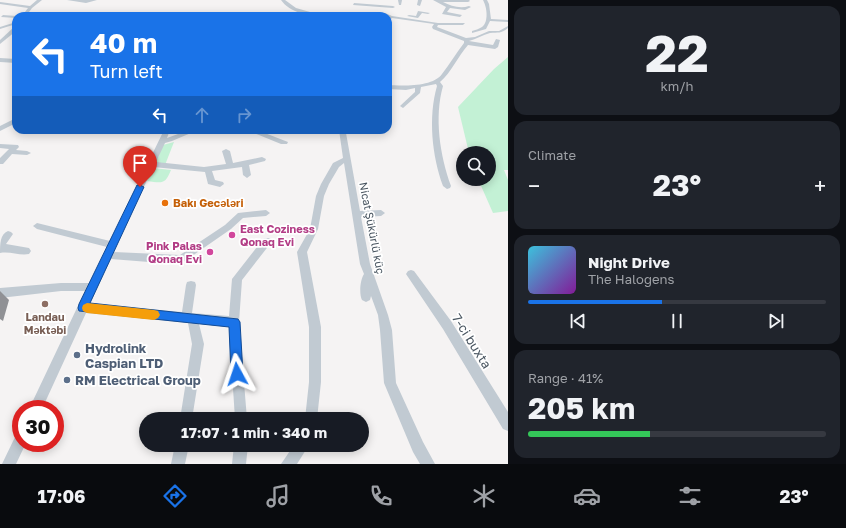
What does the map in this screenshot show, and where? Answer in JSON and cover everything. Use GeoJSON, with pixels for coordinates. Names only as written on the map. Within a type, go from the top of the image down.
{"type":"FeatureCollection","features":[{"type":"Feature","properties":{"kind":"street"},"geometry":{"type":"LineString","coordinates":[[27,12],[31,7],[42,0]]}},
{"type":"Feature","properties":{"kind":"street"},"geometry":{"type":"LineString","coordinates":[[69,0],[82,2],[92,2],[95,0]]}},
{"type":"Feature","properties":{"kind":"street"},"geometry":{"type":"LineString","coordinates":[[283,0],[284,3],[295,9],[307,12]]}},
{"type":"Feature","properties":{"kind":"street"},"geometry":{"type":"LineString","coordinates":[[469,27],[484,28],[489,20],[485,0]]}},
{"type":"Feature","properties":{"kind":"street"},"geometry":{"type":"LineString","coordinates":[[438,1],[468,1]]}},
{"type":"Feature","properties":{"kind":"street"},"geometry":{"type":"LineString","coordinates":[[438,1],[449,7],[465,9],[469,7]]}},
{"type":"Feature","properties":{"kind":"street"},"geometry":{"type":"LineString","coordinates":[[436,8],[438,1]]}},
{"type":"Feature","properties":{"kind":"street"},"geometry":{"type":"LineString","coordinates":[[0,3],[12,6],[31,7]]}},
{"type":"Feature","properties":{"kind":"street"},"geometry":{"type":"LineString","coordinates":[[353,3],[393,7]]}},
{"type":"Feature","properties":{"kind":"street"},"geometry":{"type":"LineString","coordinates":[[449,7],[444,13],[460,16]]}},
{"type":"Feature","properties":{"kind":"street"},"geometry":{"type":"LineString","coordinates":[[0,8],[17,12]]}},
{"type":"Feature","properties":{"kind":"street"},"geometry":{"type":"LineString","coordinates":[[340,12],[346,9]]}},
{"type":"Feature","properties":{"kind":"street"},"geometry":{"type":"LineString","coordinates":[[392,18],[409,16],[419,17],[420,12],[428,13]]}},
{"type":"Feature","properties":{"kind":"street"},"geometry":{"type":"LineString","coordinates":[[3,16],[12,17]]}},
{"type":"Feature","properties":{"kind":"street"},"geometry":{"type":"LineString","coordinates":[[392,18],[409,16]]}},
{"type":"Feature","properties":{"kind":"street"},"geometry":{"type":"LineString","coordinates":[[392,18],[437,24],[463,24]]}},
{"type":"Feature","properties":{"kind":"street"},"geometry":{"type":"LineString","coordinates":[[446,20],[434,26],[435,28],[468,40],[494,47],[498,40]]}},
{"type":"Feature","properties":{"kind":"street"},"geometry":{"type":"LineString","coordinates":[[489,20],[508,21]]}},
{"type":"Feature","properties":{"kind":"street"},"geometry":{"type":"LineString","coordinates":[[0,28],[12,24]]}},
{"type":"Feature","properties":{"kind":"street"},"geometry":{"type":"LineString","coordinates":[[468,40],[489,32],[500,32],[507,27]]}},
{"type":"Feature","properties":{"kind":"street"},"geometry":{"type":"LineString","coordinates":[[392,87],[425,88],[437,82],[444,76],[456,56],[474,32],[479,28]]}},
{"type":"Feature","properties":{"kind":"street"},"geometry":{"type":"LineString","coordinates":[[454,35],[459,33],[459,31]]}},
{"type":"Feature","properties":{"kind":"street"},"geometry":{"type":"LineString","coordinates":[[0,43],[12,32]]}},
{"type":"Feature","properties":{"kind":"street"},"geometry":{"type":"LineString","coordinates":[[0,60],[12,61]]}},
{"type":"Feature","properties":{"kind":"street"},"geometry":{"type":"LineString","coordinates":[[437,82],[440,86],[436,115],[438,147],[447,186]]}},
{"type":"Feature","properties":{"kind":"street"},"geometry":{"type":"LineString","coordinates":[[403,106],[418,92],[418,87]]}},
{"type":"Feature","properties":{"kind":"street"},"geometry":{"type":"LineString","coordinates":[[432,104],[432,100],[438,96]]}},
{"type":"Feature","properties":{"kind":"street"},"geometry":{"type":"LineString","coordinates":[[0,129],[12,122]]}},
{"type":"Feature","properties":{"kind":"street"},"geometry":{"type":"LineString","coordinates":[[39,400],[165,134]]}},
{"type":"Feature","properties":{"kind":"street"},"geometry":{"type":"LineString","coordinates":[[162,141],[170,140],[185,134]]}},
{"type":"Feature","properties":{"kind":"street"},"geometry":{"type":"LineString","coordinates":[[267,134],[284,142]]}},
{"type":"Feature","properties":{"kind":"street","name":"Nicat Şükürlü küç"},"geometry":{"type":"LineString","coordinates":[[342,134],[368,276],[383,315],[386,330],[390,383],[415,440],[428,464]]}},
{"type":"Feature","properties":{"kind":"street"},"geometry":{"type":"LineString","coordinates":[[0,146],[15,146],[0,162]]}},
{"type":"Feature","properties":{"kind":"street"},"geometry":{"type":"LineString","coordinates":[[226,151],[230,165]]}},
{"type":"Feature","properties":{"kind":"street"},"geometry":{"type":"LineString","coordinates":[[10,152],[27,153]]}},
{"type":"Feature","properties":{"kind":"street"},"geometry":{"type":"LineString","coordinates":[[151,164],[195,170],[245,164],[262,159]]}},
{"type":"Feature","properties":{"kind":"street"},"geometry":{"type":"LineString","coordinates":[[312,412],[315,382],[315,327],[302,252],[314,229],[320,196],[325,184],[336,165],[346,159]]}},
{"type":"Feature","properties":{"kind":"street"},"geometry":{"type":"LineString","coordinates":[[245,164],[247,175]]}},
{"type":"Feature","properties":{"kind":"street"},"geometry":{"type":"LineString","coordinates":[[208,169],[211,182],[220,184]]}},
{"type":"Feature","properties":{"kind":"street"},"geometry":{"type":"LineString","coordinates":[[107,255],[174,260],[182,259],[228,227],[241,215],[266,213]]}},
{"type":"Feature","properties":{"kind":"street"},"geometry":{"type":"LineString","coordinates":[[356,214],[381,213]]}},
{"type":"Feature","properties":{"kind":"street"},"geometry":{"type":"LineString","coordinates":[[37,226],[112,245]]}},
{"type":"Feature","properties":{"kind":"street"},"geometry":{"type":"LineString","coordinates":[[0,245],[8,234]]}},
{"type":"Feature","properties":{"kind":"street"},"geometry":{"type":"LineString","coordinates":[[240,412],[234,322],[237,279],[267,241]]}},
{"type":"Feature","properties":{"kind":"street"},"geometry":{"type":"LineString","coordinates":[[0,249],[6,248],[26,251]]}},
{"type":"Feature","properties":{"kind":"street","name":"7-ci buxta"},"geometry":{"type":"LineString","coordinates":[[411,274],[447,325],[508,424]]}},
{"type":"Feature","properties":{"kind":"street"},"geometry":{"type":"LineString","coordinates":[[366,297],[368,276]]}},
{"type":"Feature","properties":{"kind":"street"},"geometry":{"type":"LineString","coordinates":[[187,412],[198,344],[190,318],[191,284]]}},
{"type":"Feature","properties":{"kind":"street"},"geometry":{"type":"LineString","coordinates":[[0,293],[61,287],[92,287]]}},
{"type":"Feature","properties":{"kind":"street"},"geometry":{"type":"LineString","coordinates":[[83,308],[234,322]]}},
{"type":"Feature","properties":{"kind":"street"},"geometry":{"type":"LineString","coordinates":[[0,463],[8,464],[14,452]]}},
{"type":"Feature","properties":{"kind":"street"},"geometry":{"type":"LineString","coordinates":[[178,464],[181,452]]}},
{"type":"Feature","properties":{"kind":"street"},"geometry":{"type":"LineString","coordinates":[[239,464],[240,452]]}},
{"type":"Feature","properties":{"kind":"street"},"geometry":{"type":"LineString","coordinates":[[288,464],[297,452]]}},
{"type":"Feature","properties":{"kind":"green space"},"geometry":{"type":"Polygon","coordinates":[[[508,57],[508,170],[504,170],[508,180],[508,211],[493,213],[481,186],[496,186],[496,146],[467,146],[458,107],[494,69],[508,57]]]}},
{"type":"Feature","properties":{"kind":"green space"},"geometry":{"type":"Polygon","coordinates":[[[174,142],[165,165],[155,164],[163,145],[174,142]]]}},
{"type":"Feature","properties":{"kind":"green space"},"geometry":{"type":"Polygon","coordinates":[[[153,168],[171,170],[165,181],[147,181],[153,168]]]}},
{"type":"Feature","properties":{"kind":"slow traffic"},"geometry":{"type":"LineString","coordinates":[[87,308],[154,315]]}},
{"type":"Feature","properties":{"kind":"place","name":"Bakı Gecələri"},"geometry":{"type":"Point","coordinates":[165,203]}},
{"type":"Feature","properties":{"kind":"place","name":"East Coziness Qonaq Evi"},"geometry":{"type":"Point","coordinates":[232,235]}},
{"type":"Feature","properties":{"kind":"place","name":"Pink Palas Qonaq Evi"},"geometry":{"type":"Point","coordinates":[210,252]}},
{"type":"Feature","properties":{"kind":"place","name":"Landau Məktəbi"},"geometry":{"type":"Point","coordinates":[45,304]}},
{"type":"Feature","properties":{"kind":"place","name":"Hydrolink Caspian LTD"},"geometry":{"type":"Point","coordinates":[77,355]}},
{"type":"Feature","properties":{"kind":"place","name":"RM Electrical Group"},"geometry":{"type":"Point","coordinates":[67,380]}},
{"type":"Feature","properties":{"kind":"route"},"geometry":{"type":"LineString","coordinates":[[140,187],[83,308],[234,322],[237,374]]}}]}
